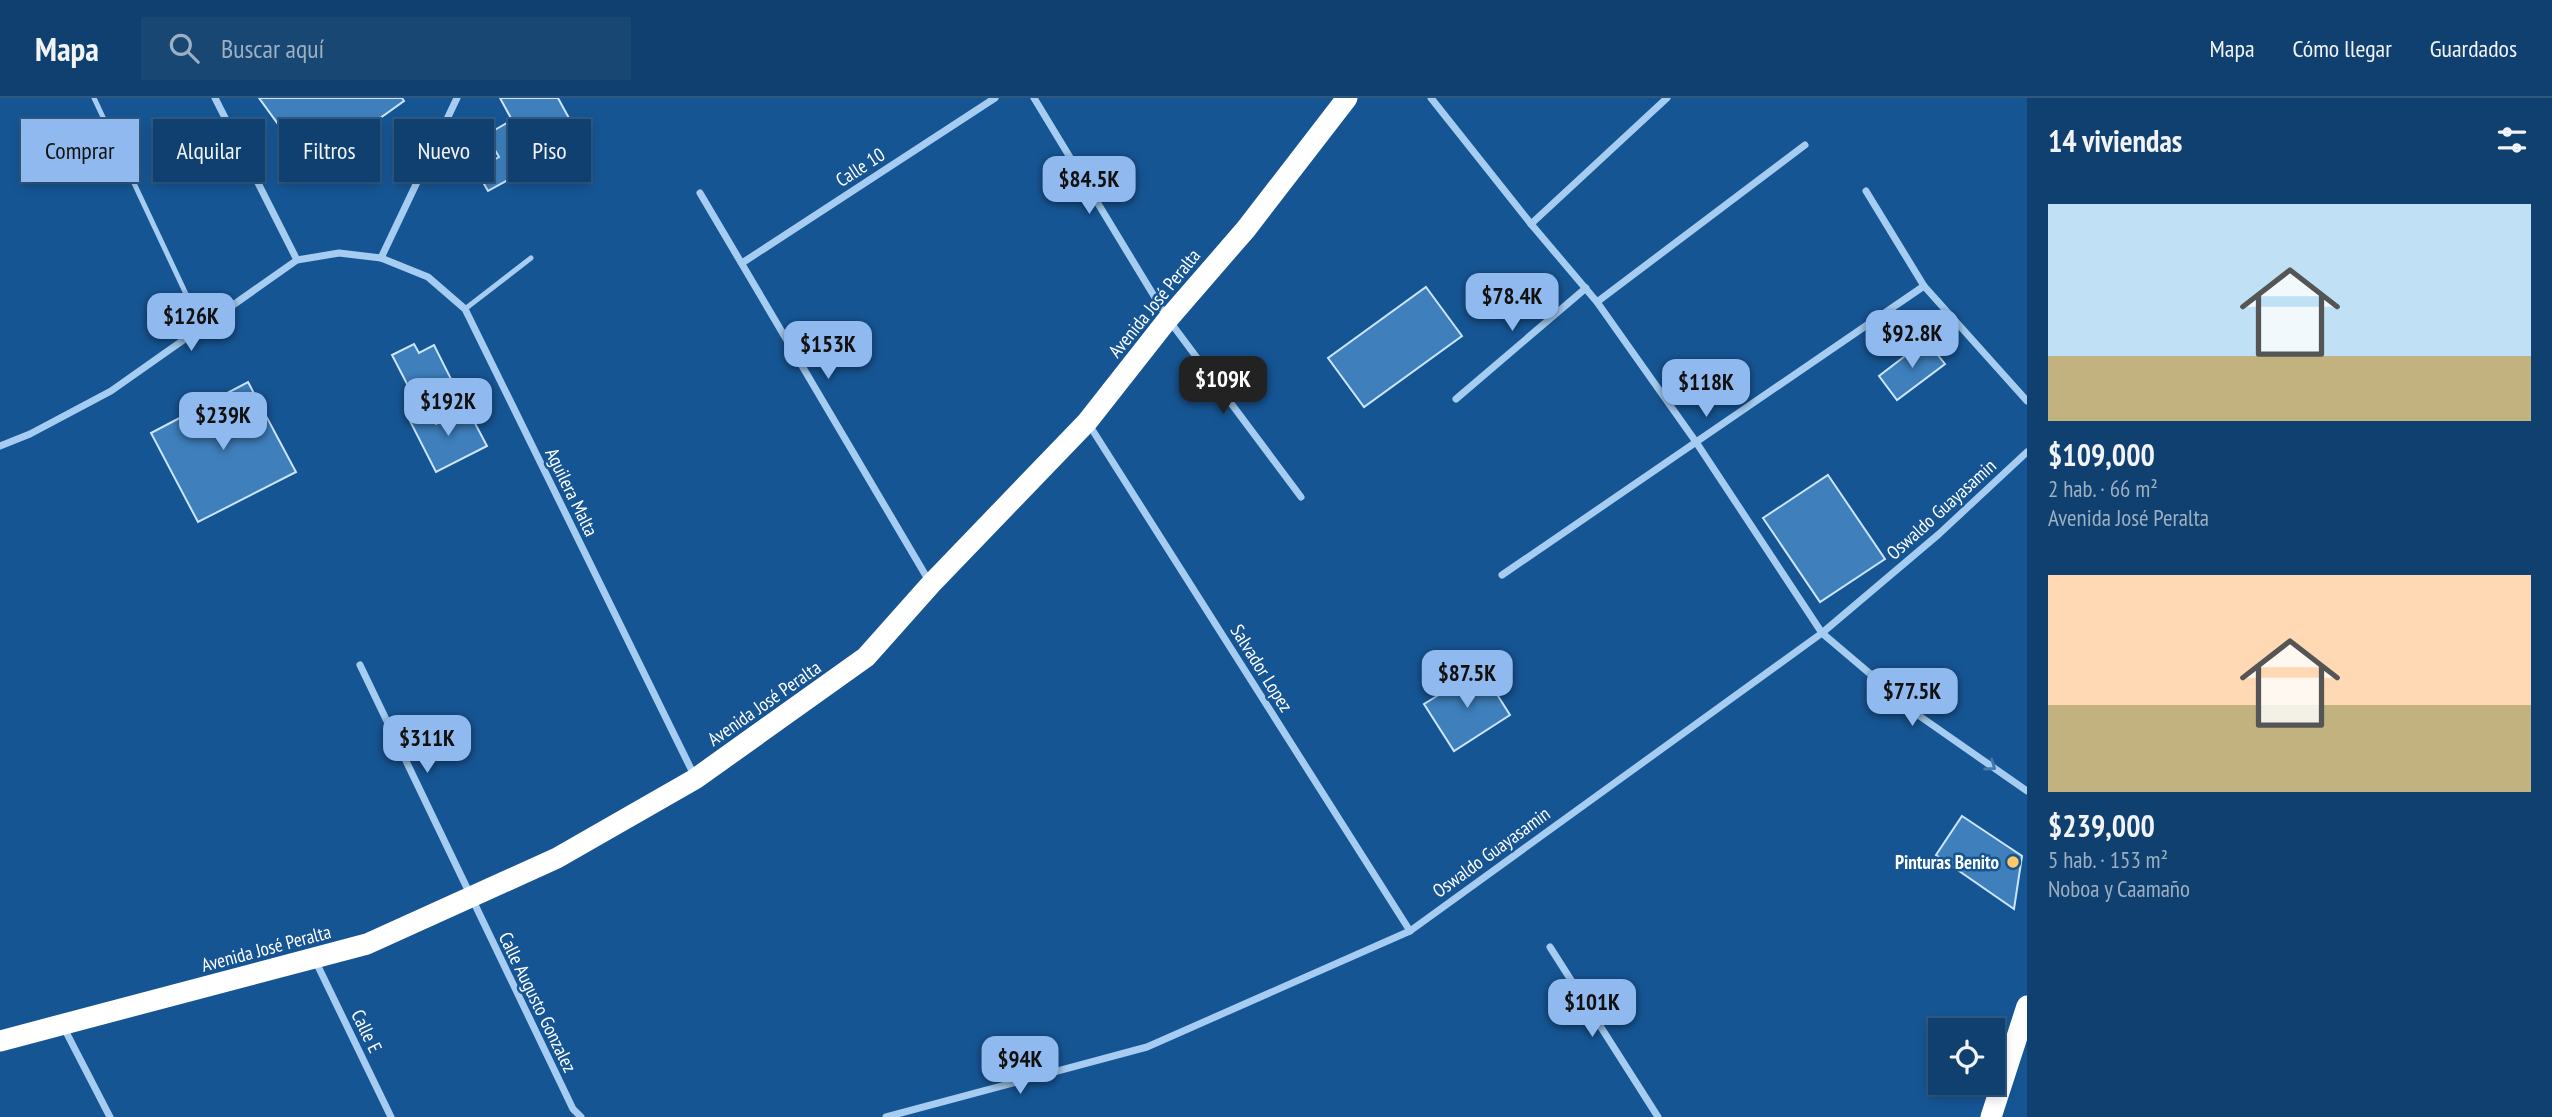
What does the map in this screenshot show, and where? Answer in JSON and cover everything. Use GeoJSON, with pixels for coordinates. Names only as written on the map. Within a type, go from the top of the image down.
{"type":"FeatureCollection","features":[{"type":"Feature","properties":{"kind":"highway","name":"Avenida José Peralta"},"geometry":{"type":"LineString","coordinates":[[0,1041],[367,944],[557,858],[695,779],[848,672],[866,657],[931,584],[1087,422],[1168,319],[1246,229],[1342,100]]}},
{"type":"Feature","properties":{"kind":"highway"},"geometry":{"type":"LineString","coordinates":[[1991,1117],[2027,1006]]}},
{"type":"Feature","properties":{"kind":"street"},"geometry":{"type":"LineString","coordinates":[[0,446],[30,435],[111,391],[297,260],[215,98]]}},
{"type":"Feature","properties":{"kind":"street"},"geometry":{"type":"LineString","coordinates":[[381,258],[457,98]]}},
{"type":"Feature","properties":{"kind":"street","name":"Calle 10"},"geometry":{"type":"LineString","coordinates":[[742,263],[995,98]]}},
{"type":"Feature","properties":{"kind":"street"},"geometry":{"type":"LineString","coordinates":[[1034,98],[1168,319],[1301,497]]}},
{"type":"Feature","properties":{"kind":"street"},"geometry":{"type":"LineString","coordinates":[[1431,98],[1597,302],[1696,442],[1822,633],[1921,717],[2027,791]]}},
{"type":"Feature","properties":{"kind":"street"},"geometry":{"type":"LineString","coordinates":[[1531,224],[1667,98]]}},
{"type":"Feature","properties":{"kind":"street"},"geometry":{"type":"LineString","coordinates":[[1597,302],[1805,145]]}},
{"type":"Feature","properties":{"kind":"street"},"geometry":{"type":"LineString","coordinates":[[1866,191],[1924,286],[2027,401]]}},
{"type":"Feature","properties":{"kind":"street"},"geometry":{"type":"LineString","coordinates":[[700,193],[931,584]]}},
{"type":"Feature","properties":{"kind":"street","name":"Aguilera Malta"},"geometry":{"type":"LineString","coordinates":[[297,260],[339,253],[381,258],[428,277],[465,309],[695,779]]}},
{"type":"Feature","properties":{"kind":"street"},"geometry":{"type":"LineString","coordinates":[[1503,575],[1924,286]]}},
{"type":"Feature","properties":{"kind":"street"},"geometry":{"type":"LineString","coordinates":[[1456,398],[1586,288]]}},
{"type":"Feature","properties":{"kind":"street","name":"Salvador Lopez"},"geometry":{"type":"LineString","coordinates":[[1087,422],[1410,931]]}},
{"type":"Feature","properties":{"kind":"street","name":"Oswaldo Guayasamin"},"geometry":{"type":"LineString","coordinates":[[887,1117],[1147,1047],[1410,931],[1822,633],[1939,534],[2027,452]]}},
{"type":"Feature","properties":{"kind":"street","name":"Calle Augusto Gonzalez"},"geometry":{"type":"LineString","coordinates":[[360,665],[573,1109],[582,1117]]}},
{"type":"Feature","properties":{"kind":"street"},"geometry":{"type":"LineString","coordinates":[[1550,947],[1658,1117]]}},
{"type":"Feature","properties":{"kind":"street","name":"Calle E"},"geometry":{"type":"LineString","coordinates":[[315,959],[391,1117]]}},
{"type":"Feature","properties":{"kind":"street"},"geometry":{"type":"LineString","coordinates":[[62,1024],[110,1117]]}},
{"type":"Feature","properties":{"kind":"lane"},"geometry":{"type":"LineString","coordinates":[[94,98],[202,328]]}},
{"type":"Feature","properties":{"kind":"lane"},"geometry":{"type":"LineString","coordinates":[[465,309],[531,258]]}},
{"type":"Feature","properties":{"kind":"building"},"geometry":{"type":"Polygon","coordinates":[[[259,98],[402,98],[404,101],[379,119],[279,119],[279,125],[259,98]]]}},
{"type":"Feature","properties":{"kind":"building"},"geometry":{"type":"Polygon","coordinates":[[[500,98],[558,98],[570,119],[511,119],[500,98]]]}},
{"type":"Feature","properties":{"kind":"building"},"geometry":{"type":"Polygon","coordinates":[[[508,122],[508,180],[488,191],[483,182],[494,182],[494,160],[499,157],[494,149],[494,130],[508,122]]]}},
{"type":"Feature","properties":{"kind":"building"},"geometry":{"type":"Polygon","coordinates":[[[1426,287],[1462,336],[1364,407],[1328,358],[1426,287]]]}},
{"type":"Feature","properties":{"kind":"building"},"geometry":{"type":"Polygon","coordinates":[[[1926,340],[1945,364],[1897,400],[1879,376],[1926,340]]]}},
{"type":"Feature","properties":{"kind":"building"},"geometry":{"type":"Polygon","coordinates":[[[414,344],[419,353],[434,345],[457,391],[420,409],[392,355],[414,344]]]}},
{"type":"Feature","properties":{"kind":"building"},"geometry":{"type":"Polygon","coordinates":[[[248,382],[296,472],[198,522],[151,433],[248,382]]]}},
{"type":"Feature","properties":{"kind":"building"},"geometry":{"type":"Polygon","coordinates":[[[467,408],[487,446],[436,472],[410,421],[429,412],[436,424],[467,408]]]}},
{"type":"Feature","properties":{"kind":"building"},"geometry":{"type":"Polygon","coordinates":[[[1828,475],[1885,559],[1820,602],[1763,518],[1828,475]]]}},
{"type":"Feature","properties":{"kind":"building"},"geometry":{"type":"Polygon","coordinates":[[[1481,669],[1510,715],[1454,751],[1424,704],[1481,669]]]}},
{"type":"Feature","properties":{"kind":"building"},"geometry":{"type":"Polygon","coordinates":[[[1962,816],[2022,856],[2014,909],[1936,855],[1962,816]]]}},
{"type":"Feature","properties":{"kind":"place","name":"Pinturas Benito"},"geometry":{"type":"Point","coordinates":[2013,862]}}]}
